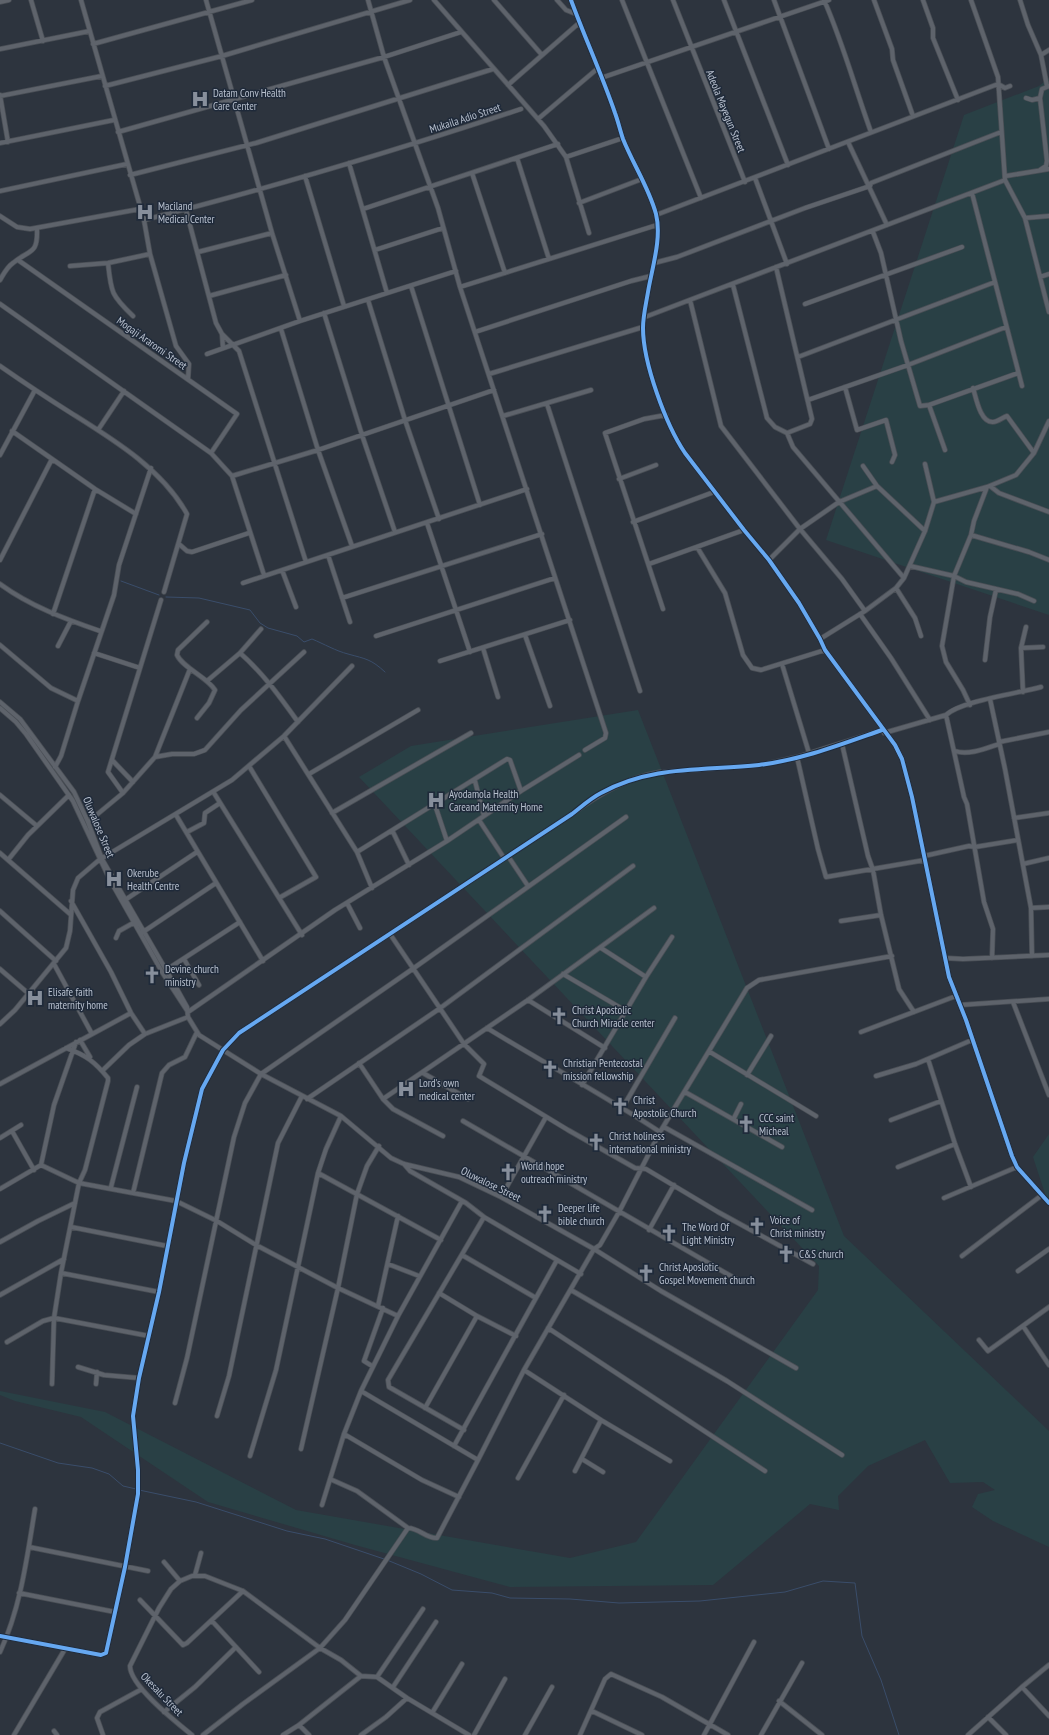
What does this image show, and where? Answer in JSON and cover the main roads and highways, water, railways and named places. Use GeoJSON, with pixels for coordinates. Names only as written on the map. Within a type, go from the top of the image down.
{"type":"FeatureCollection","features":[{"type":"Feature","properties":{"kind":"waterway"},"geometry":{"type":"LineString","coordinates":[[121,581],[159,595]]}},
{"type":"Feature","properties":{"kind":"waterway"},"geometry":{"type":"LineString","coordinates":[[166,597],[199,598],[250,610],[260,623],[268,628],[297,636],[304,642],[312,639],[339,651],[364,658],[376,664],[385,672]]}},
{"type":"Feature","properties":{"kind":"waterway"},"geometry":{"type":"LineString","coordinates":[[0,1443],[58,1463],[92,1468],[109,1474],[123,1486],[136,1489]]}},
{"type":"Feature","properties":{"kind":"waterway"},"geometry":{"type":"LineString","coordinates":[[139,1490],[196,1502],[287,1531],[325,1539],[384,1559]]}},
{"type":"Feature","properties":{"kind":"waterway"},"geometry":{"type":"LineString","coordinates":[[387,1560],[421,1574],[452,1590],[492,1593],[510,1598],[570,1599],[619,1603],[700,1601],[785,1592],[823,1581],[855,1583],[862,1636],[881,1680],[899,1735]]}},
{"type":"Feature","properties":{"kind":"place","name":"Datam Conv Health Care Center"},"geometry":{"type":"Point","coordinates":[200,99]}},
{"type":"Feature","properties":{"kind":"place","name":"Maciland Medical Center"},"geometry":{"type":"Point","coordinates":[145,212]}},
{"type":"Feature","properties":{"kind":"place","name":"Ayodamola Health Careand Maternity Home"},"geometry":{"type":"Point","coordinates":[436,800]}},
{"type":"Feature","properties":{"kind":"place","name":"Okerube Health Centre"},"geometry":{"type":"Point","coordinates":[114,879]}},
{"type":"Feature","properties":{"kind":"place","name":"Devine church ministry"},"geometry":{"type":"Point","coordinates":[152,975]}},
{"type":"Feature","properties":{"kind":"place","name":"Elisafe faith maternity home"},"geometry":{"type":"Point","coordinates":[35,998]}},
{"type":"Feature","properties":{"kind":"place","name":"Christ Apostolic Church Miracle center"},"geometry":{"type":"Point","coordinates":[559,1016]}},
{"type":"Feature","properties":{"kind":"place","name":"Christian Pentecostal mission fellowship"},"geometry":{"type":"Point","coordinates":[550,1069]}},
{"type":"Feature","properties":{"kind":"place","name":"Lord's own medical center"},"geometry":{"type":"Point","coordinates":[406,1089]}},
{"type":"Feature","properties":{"kind":"place","name":"Christ Apostolic Church"},"geometry":{"type":"Point","coordinates":[620,1106]}},
{"type":"Feature","properties":{"kind":"place","name":"CCC saint Micheal"},"geometry":{"type":"Point","coordinates":[746,1124]}},
{"type":"Feature","properties":{"kind":"place","name":"Christ holiness international ministry"},"geometry":{"type":"Point","coordinates":[596,1142]}},
{"type":"Feature","properties":{"kind":"place","name":"World hope outreach ministry"},"geometry":{"type":"Point","coordinates":[508,1172]}},
{"type":"Feature","properties":{"kind":"place","name":"Deeper life bible church"},"geometry":{"type":"Point","coordinates":[545,1214]}},
{"type":"Feature","properties":{"kind":"place","name":"Voice of Christ ministry"},"geometry":{"type":"Point","coordinates":[757,1226]}},
{"type":"Feature","properties":{"kind":"place","name":"The Word Of Light Ministry"},"geometry":{"type":"Point","coordinates":[669,1233]}},
{"type":"Feature","properties":{"kind":"place","name":"C&S church"},"geometry":{"type":"Point","coordinates":[786,1254]}},
{"type":"Feature","properties":{"kind":"place","name":"Christ Aposlotic Gospel Movement church"},"geometry":{"type":"Point","coordinates":[646,1273]}}]}
